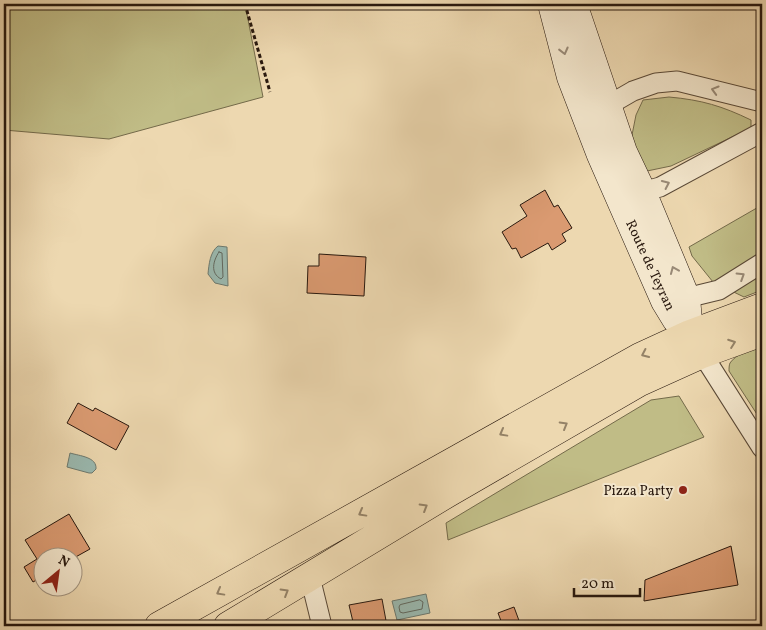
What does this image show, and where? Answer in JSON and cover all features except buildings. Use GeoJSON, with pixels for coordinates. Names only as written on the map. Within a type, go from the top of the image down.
{"type":"FeatureCollection","features":[{"type":"Feature","properties":{"kind":"main road"},"geometry":{"type":"LineString","coordinates":[[228,626],[522,449],[640,382],[696,344],[762,307]]}},
{"type":"Feature","properties":{"kind":"main road"},"geometry":{"type":"LineString","coordinates":[[159,626],[640,357],[762,332]]}},
{"type":"Feature","properties":{"kind":"street","name":"Route de Teyran"},"geometry":{"type":"LineString","coordinates":[[552,4],[571,77],[601,155],[666,301],[676,318],[696,344]]}},
{"type":"Feature","properties":{"kind":"street","name":"Route de Teyran"},"geometry":{"type":"LineString","coordinates":[[573,4],[623,152],[642,192],[686,298],[696,344]]}},
{"type":"Feature","properties":{"kind":"street"},"geometry":{"type":"LineString","coordinates":[[762,102],[677,81],[656,83],[633,91],[607,106],[599,126],[598,139],[601,155],[620,182],[630,189],[642,192],[660,187],[762,132]]}},
{"type":"Feature","properties":{"kind":"street"},"geometry":{"type":"LineString","coordinates":[[686,298],[719,290],[762,263]]}},
{"type":"Feature","properties":{"kind":"street"},"geometry":{"type":"LineString","coordinates":[[696,344],[762,448]]}},
{"type":"Feature","properties":{"kind":"street"},"geometry":{"type":"LineString","coordinates":[[310,577],[322,626]]}},
{"type":"Feature","properties":{"kind":"path"},"geometry":{"type":"LineString","coordinates":[[245,4],[270,92]]}},
{"type":"Feature","properties":{"kind":"shaded area"},"geometry":{"type":"Polygon","coordinates":[[[4,4],[245,4],[263,97],[109,139],[4,130],[4,4]]]}},
{"type":"Feature","properties":{"kind":"shaded area"},"geometry":{"type":"Polygon","coordinates":[[[669,97],[712,104],[731,111],[751,120],[751,128],[671,166],[647,171],[631,140],[636,115],[643,100],[669,97]]]}},
{"type":"Feature","properties":{"kind":"shaded area"},"geometry":{"type":"Polygon","coordinates":[[[762,205],[762,290],[744,297],[713,282],[692,256],[689,247],[762,205]]]}},
{"type":"Feature","properties":{"kind":"shaded area"},"geometry":{"type":"Polygon","coordinates":[[[762,342],[762,422],[729,371],[732,360],[762,342]]]}},
{"type":"Feature","properties":{"kind":"shaded area"},"geometry":{"type":"Polygon","coordinates":[[[679,396],[704,437],[448,540],[446,523],[651,400],[679,396]]]}},
{"type":"Feature","properties":{"kind":"water"},"geometry":{"type":"Polygon","coordinates":[[[218,246],[227,247],[228,286],[215,283],[208,274],[209,262],[218,246]]]}},
{"type":"Feature","properties":{"kind":"water"},"geometry":{"type":"Polygon","coordinates":[[[70,453],[91,459],[96,465],[96,469],[89,473],[67,467],[70,453]]]}},
{"type":"Feature","properties":{"kind":"water"},"geometry":{"type":"Polygon","coordinates":[[[426,594],[430,613],[397,620],[392,601],[426,594]]]}},
{"type":"Feature","properties":{"kind":"place","name":"Pizza Party"},"geometry":{"type":"Point","coordinates":[683,490]}}]}
